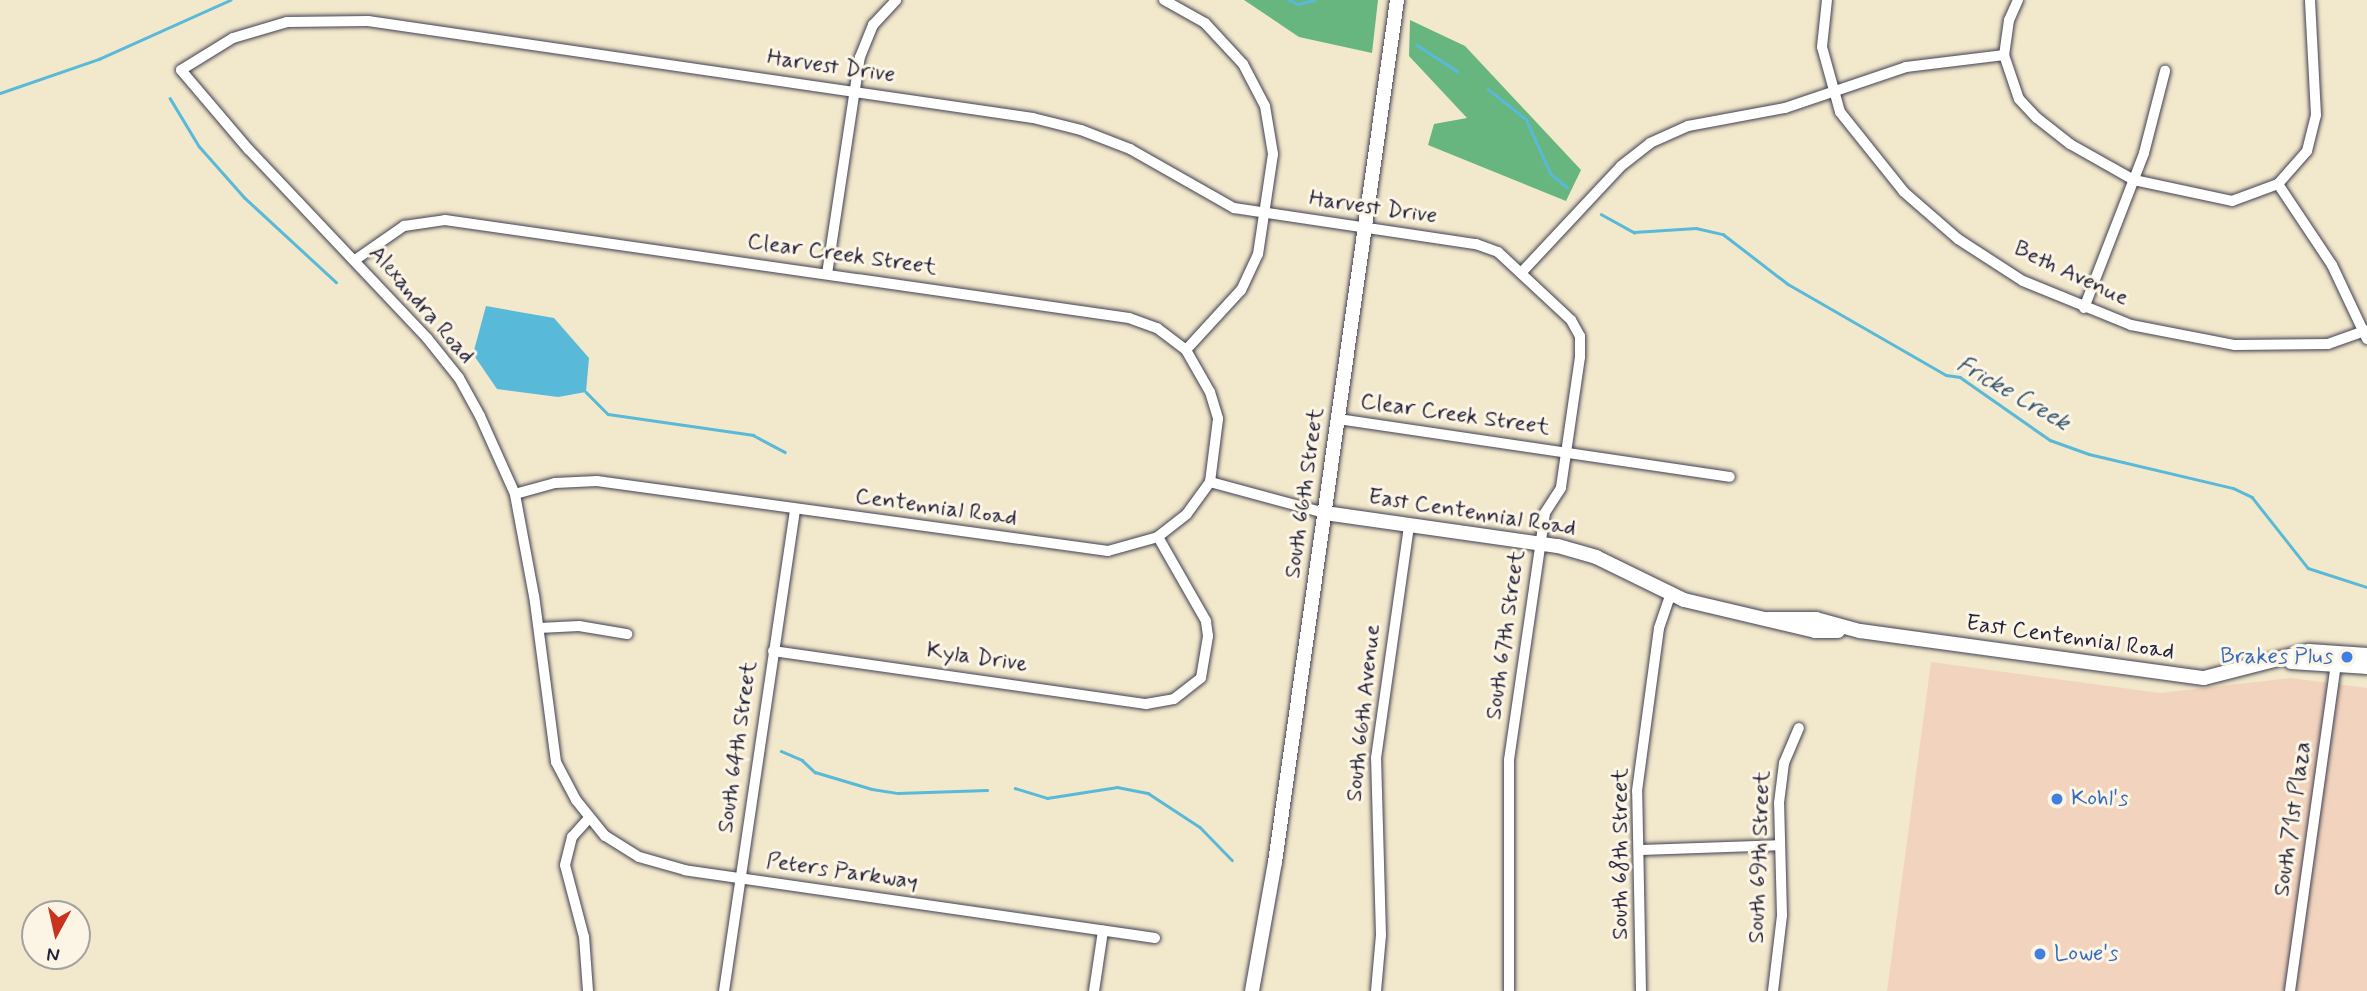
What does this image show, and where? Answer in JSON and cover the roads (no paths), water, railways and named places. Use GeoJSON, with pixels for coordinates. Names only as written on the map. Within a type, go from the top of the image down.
{"type":"FeatureCollection","features":[{"type":"Feature","properties":{"kind":"street"},"geometry":{"type":"LineString","coordinates":[[827,274],[860,57],[873,25],[896,0]]}},
{"type":"Feature","properties":{"kind":"street"},"geometry":{"type":"LineString","coordinates":[[1164,0],[1206,23],[1243,64],[1265,106],[1273,154],[1266,215],[1258,254],[1241,290],[1186,350]]}},
{"type":"Feature","properties":{"kind":"street","name":"South 66th Street"},"geometry":{"type":"LineString","coordinates":[[1252,991],[1325,513],[1397,0]]}},
{"type":"Feature","properties":{"kind":"street","name":"Beth Avenue"},"geometry":{"type":"LineString","coordinates":[[1827,0],[1822,47],[1832,92],[1861,143],[1904,192],[1958,239],[2023,281],[2084,308],[2167,334],[2235,345],[2328,344],[2366,334]]}},
{"type":"Feature","properties":{"kind":"street"},"geometry":{"type":"LineString","coordinates":[[2018,0],[2009,20],[2004,55],[2019,99],[2037,118],[2070,144],[2134,180],[2232,201],[2278,184],[2307,151],[2313,134],[2310,0]]}},
{"type":"Feature","properties":{"kind":"street","name":"Harvest Drive"},"geometry":{"type":"LineString","coordinates":[[181,69],[233,38],[287,22],[335,18],[1033,118],[1082,130],[1130,149],[1234,208],[1489,247],[1521,273]]}},
{"type":"Feature","properties":{"kind":"street"},"geometry":{"type":"LineString","coordinates":[[1521,273],[1620,166],[1650,143],[1688,126],[1785,108],[1906,67],[2004,55]]}},
{"type":"Feature","properties":{"kind":"street","name":"Alexandra Road"},"geometry":{"type":"LineString","coordinates":[[181,69],[249,150],[355,260],[459,378],[515,494],[538,628],[556,762],[589,818]]}},
{"type":"Feature","properties":{"kind":"street"},"geometry":{"type":"LineString","coordinates":[[2084,308],[2156,117],[2165,71]]}},
{"type":"Feature","properties":{"kind":"street"},"geometry":{"type":"LineString","coordinates":[[2278,184],[2332,265],[2366,334]]}},
{"type":"Feature","properties":{"kind":"street","name":"Clear Creek Street"},"geometry":{"type":"LineString","coordinates":[[355,260],[404,226],[445,220],[1129,317],[1157,328],[1186,350],[1210,392],[1218,419],[1210,482]]}},
{"type":"Feature","properties":{"kind":"street","name":"South 67th Street"},"geometry":{"type":"LineString","coordinates":[[1509,991],[1506,791],[1540,543],[1545,513],[1561,488],[1580,336],[1571,320],[1521,273]]}},
{"type":"Feature","properties":{"kind":"street","name":"Clear Creek Street"},"geometry":{"type":"LineString","coordinates":[[1338,419],[1730,477]]}},
{"type":"Feature","properties":{"kind":"street","name":"Centennial Road"},"geometry":{"type":"LineString","coordinates":[[515,494],[555,483],[597,481],[1083,550],[1122,549],[1158,537],[1188,514],[1210,482]]}},
{"type":"Feature","properties":{"kind":"street"},"geometry":{"type":"LineString","coordinates":[[1210,482],[1325,513]]}},
{"type":"Feature","properties":{"kind":"street","name":"South 64th Street"},"geometry":{"type":"LineString","coordinates":[[724,991],[795,509]]}},
{"type":"Feature","properties":{"kind":"street","name":"East Centennial Road"},"geometry":{"type":"LineString","coordinates":[[1325,513],[1540,543],[1596,557],[1671,594],[1723,612],[1768,619],[1815,631],[1860,631],[2177,677],[2228,676],[2309,651],[2367,667]]}},
{"type":"Feature","properties":{"kind":"street","name":"South 66th Avenue"},"geometry":{"type":"LineString","coordinates":[[1376,991],[1381,935],[1376,758],[1409,525]]}},
{"type":"Feature","properties":{"kind":"street","name":"Kyla Drive"},"geometry":{"type":"LineString","coordinates":[[773,651],[1146,704],[1174,699],[1201,678],[1208,636],[1206,621],[1158,537]]}},
{"type":"Feature","properties":{"kind":"street","name":"South 68th Street"},"geometry":{"type":"LineString","coordinates":[[1641,991],[1637,791],[1659,628],[1671,594]]}},
{"type":"Feature","properties":{"kind":"street"},"geometry":{"type":"LineString","coordinates":[[538,628],[579,626],[627,634]]}},
{"type":"Feature","properties":{"kind":"street","name":"East Centennial Road"},"geometry":{"type":"LineString","coordinates":[[2337,658],[2367,655]]}},
{"type":"Feature","properties":{"kind":"street","name":"South 71st Plaza"},"geometry":{"type":"LineString","coordinates":[[2290,991],[2337,658]]}},
{"type":"Feature","properties":{"kind":"street","name":"South 69th Street"},"geometry":{"type":"LineString","coordinates":[[1773,991],[1782,915],[1780,845],[1784,763],[1798,728]]}},
{"type":"Feature","properties":{"kind":"street"},"geometry":{"type":"LineString","coordinates":[[588,991],[584,937],[565,864],[572,837],[589,818]]}},
{"type":"Feature","properties":{"kind":"street","name":"Peters Parkway"},"geometry":{"type":"LineString","coordinates":[[589,818],[605,836],[639,857],[741,878],[1155,938]]}},
{"type":"Feature","properties":{"kind":"street"},"geometry":{"type":"LineString","coordinates":[[1639,850],[1780,845]]}},
{"type":"Feature","properties":{"kind":"street"},"geometry":{"type":"LineString","coordinates":[[1094,991],[1103,931]]}},
{"type":"Feature","properties":{"kind":"water"},"geometry":{"type":"Polygon","coordinates":[[[486,306],[554,318],[589,358],[586,392],[558,397],[497,389],[473,354],[486,306]]]}},
{"type":"Feature","properties":{"kind":"waterway","name":"Fricke Creek"},"geometry":{"type":"LineString","coordinates":[[0,93],[99,59],[230,0]]}},
{"type":"Feature","properties":{"kind":"waterway","name":"Fricke Creek"},"geometry":{"type":"LineString","coordinates":[[1289,0],[1298,4],[1314,0]]}},
{"type":"Feature","properties":{"kind":"waterway","name":"Fricke Creek"},"geometry":{"type":"LineString","coordinates":[[1417,45],[1457,71]]}},
{"type":"Feature","properties":{"kind":"waterway","name":"Fricke Creek"},"geometry":{"type":"LineString","coordinates":[[1488,89],[1526,119],[1551,174],[1567,187]]}},
{"type":"Feature","properties":{"kind":"waterway"},"geometry":{"type":"LineString","coordinates":[[170,98],[199,146],[245,198],[336,282]]}},
{"type":"Feature","properties":{"kind":"waterway","name":"Fricke Creek"},"geometry":{"type":"LineString","coordinates":[[1601,214],[1634,232],[1696,228],[1723,234],[1788,284],[1946,375],[1960,377],[2050,440],[2089,454],[2233,488],[2252,497],[2308,568],[2367,587]]}},
{"type":"Feature","properties":{"kind":"waterway"},"geometry":{"type":"LineString","coordinates":[[586,392],[608,414],[753,435],[785,452]]}},
{"type":"Feature","properties":{"kind":"waterway"},"geometry":{"type":"LineString","coordinates":[[781,751],[802,760],[815,772],[872,789],[898,793],[987,790]]}},
{"type":"Feature","properties":{"kind":"waterway"},"geometry":{"type":"LineString","coordinates":[[1015,788],[1047,798],[1117,787],[1148,793],[1200,827],[1232,860]]}},
{"type":"Feature","properties":{"kind":"place","name":"Brakes Plus"},"geometry":{"type":"Point","coordinates":[2347,657]}},
{"type":"Feature","properties":{"kind":"place","name":"Kohl's"},"geometry":{"type":"Point","coordinates":[2057,799]}},
{"type":"Feature","properties":{"kind":"place","name":"Lowe's"},"geometry":{"type":"Point","coordinates":[2040,954]}}]}
